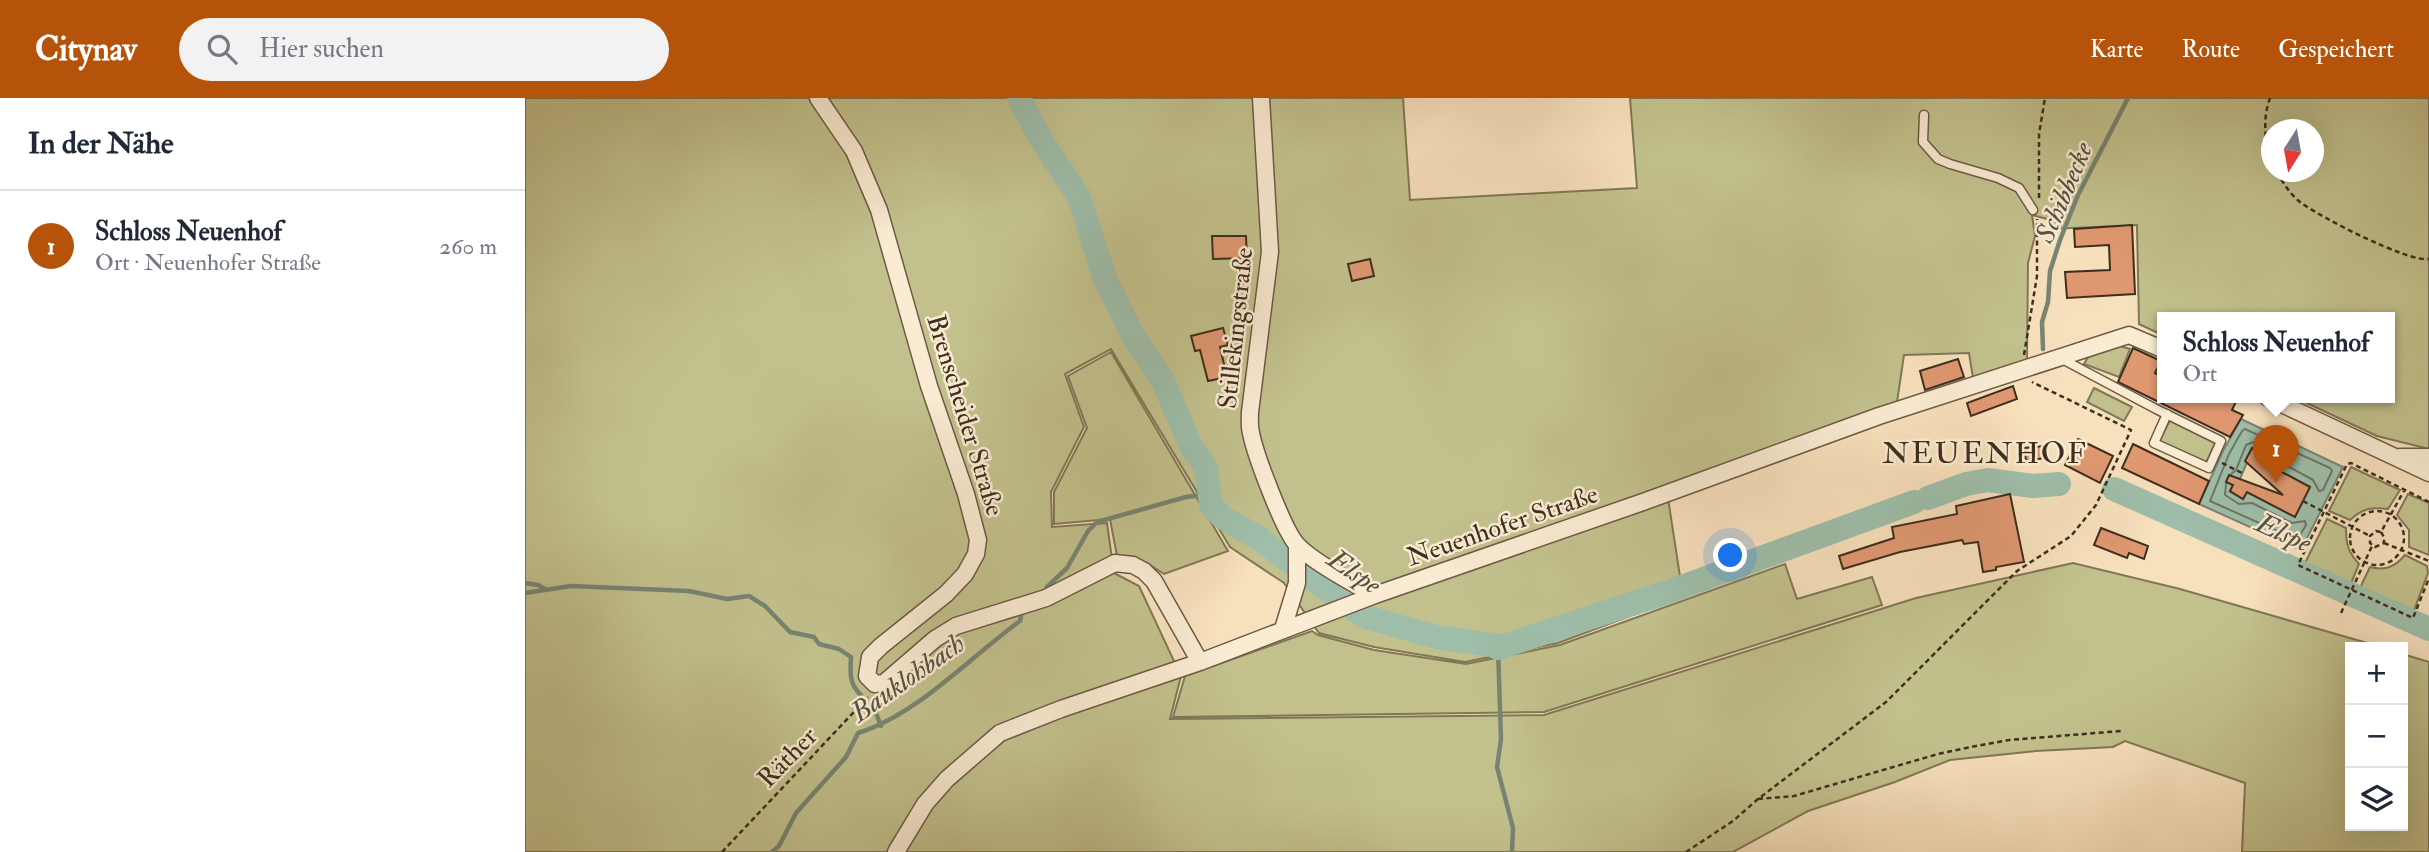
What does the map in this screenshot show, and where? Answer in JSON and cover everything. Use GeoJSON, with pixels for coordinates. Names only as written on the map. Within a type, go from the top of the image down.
{"type":"FeatureCollection","features":[{"type":"Feature","properties":{"kind":"street","name":"Brenscheider Straße"},"geometry":{"type":"LineString","coordinates":[[818,98],[854,151],[879,210],[929,386],[966,494],[978,540],[976,554],[965,574],[946,594],[870,657],[867,676],[875,684]]}},
{"type":"Feature","properties":{"kind":"street","name":"Stillekingstraße"},"geometry":{"type":"LineString","coordinates":[[1261,98],[1269,252],[1249,429],[1298,553],[1351,583],[1368,598]]}},
{"type":"Feature","properties":{"kind":"street","name":"Neuenhofer Straße"},"geometry":{"type":"LineString","coordinates":[[896,852],[925,804],[1000,733],[1878,416],[2129,335],[2157,347]]}},
{"type":"Feature","properties":{"kind":"street"},"geometry":{"type":"LineString","coordinates":[[2280,403],[2429,473]]}},
{"type":"Feature","properties":{"kind":"street"},"geometry":{"type":"LineString","coordinates":[[2397,457],[2429,457]]}},
{"type":"Feature","properties":{"kind":"street"},"geometry":{"type":"LineString","coordinates":[[1283,629],[1297,583],[1298,553]]}},
{"type":"Feature","properties":{"kind":"street"},"geometry":{"type":"LineString","coordinates":[[875,684],[891,679],[935,639],[956,626],[1046,598],[1115,563],[1133,565],[1154,581],[1200,662]]}},
{"type":"Feature","properties":{"kind":"lane"},"geometry":{"type":"LineString","coordinates":[[1924,115],[1923,142],[1938,159],[2018,187],[2033,210]]}},
{"type":"Feature","properties":{"kind":"lane"},"geometry":{"type":"LineString","coordinates":[[2057,357],[2221,441],[2209,468],[2154,443],[2167,415]]}},
{"type":"Feature","properties":{"kind":"path"},"geometry":{"type":"LineString","coordinates":[[1686,852],[1733,821],[1886,702],[2017,570],[2071,536],[2096,505],[2131,430],[2018,371],[2037,276],[2038,222],[2033,210],[2039,209],[2039,134],[2045,98]]}},
{"type":"Feature","properties":{"kind":"path"},"geometry":{"type":"LineString","coordinates":[[2266,119],[2270,98]]}},
{"type":"Feature","properties":{"kind":"path"},"geometry":{"type":"LineString","coordinates":[[2282,182],[2300,202],[2405,257],[2429,260]]}},
{"type":"Feature","properties":{"kind":"path"},"geometry":{"type":"LineString","coordinates":[[2220,463],[2242,473]]}},
{"type":"Feature","properties":{"kind":"path"},"geometry":{"type":"LineString","coordinates":[[2429,502],[2351,463],[2347,464],[2298,565],[2413,618],[2429,578]]}},
{"type":"Feature","properties":{"kind":"path"},"geometry":{"type":"LineString","coordinates":[[2381,532],[2405,489]]}},
{"type":"Feature","properties":{"kind":"path"},"geometry":{"type":"LineString","coordinates":[[2303,500],[2370,536],[2372,545],[2341,613]]}},
{"type":"Feature","properties":{"kind":"path"},"geometry":{"type":"LineString","coordinates":[[2378,510],[2392,515],[2404,531],[2403,550],[2382,565],[2364,563],[2353,551],[2348,537],[2351,526],[2366,512],[2378,510]]}},
{"type":"Feature","properties":{"kind":"path"},"geometry":{"type":"LineString","coordinates":[[2370,536],[2373,532],[2381,532]]}},
{"type":"Feature","properties":{"kind":"path"},"geometry":{"type":"LineString","coordinates":[[2381,532],[2384,543]]}},
{"type":"Feature","properties":{"kind":"path"},"geometry":{"type":"LineString","coordinates":[[2384,543],[2429,561]]}},
{"type":"Feature","properties":{"kind":"path"},"geometry":{"type":"LineString","coordinates":[[2372,545],[2379,547],[2384,543]]}},
{"type":"Feature","properties":{"kind":"path","name":"Räther"},"geometry":{"type":"LineString","coordinates":[[722,852],[866,701],[875,684]]}},
{"type":"Feature","properties":{"kind":"path"},"geometry":{"type":"LineString","coordinates":[[1758,799],[1794,796],[1938,754],[1976,746],[2009,740],[2121,731]]}},
{"type":"Feature","properties":{"kind":"shaded area"},"geometry":{"type":"Polygon","coordinates":[[[525,98],[1403,98],[1410,200],[1637,188],[1630,98],[2429,98],[2429,449],[2377,436],[2307,403],[2395,403],[2395,312],[2157,312],[2157,333],[2139,324],[2137,225],[2050,229],[2051,220],[2032,215],[2035,236],[2028,263],[2027,361],[1973,378],[1969,353],[1904,355],[1897,402],[1666,485],[1683,596],[1558,643],[1465,662],[1374,647],[1319,633],[1284,583],[1230,547],[1111,349],[1065,374],[1084,427],[1051,492],[1052,527],[1107,523],[1114,573],[1139,586],[1181,676],[1170,719],[1544,715],[1916,598],[2073,563],[2180,589],[2364,642],[2345,642],[2345,831],[2408,831],[2408,656],[2429,662],[2429,852],[2242,852],[2245,783],[2125,741],[2113,747],[2036,751],[1950,760],[1895,782],[1808,811],[1733,852],[525,852],[525,98]]]}},
{"type":"Feature","properties":{"kind":"shaded area"},"geometry":{"type":"Polygon","coordinates":[[[2120,346],[2130,349],[2119,377],[2084,364],[2089,355],[2120,346]]]}},
{"type":"Feature","properties":{"kind":"shaded area"},"geometry":{"type":"Polygon","coordinates":[[[1111,352],[1228,551],[1164,574],[1147,563],[1117,556],[1110,519],[1054,524],[1054,492],[1087,428],[1068,376],[1111,352]]]}},
{"type":"Feature","properties":{"kind":"shaded area"},"geometry":{"type":"Polygon","coordinates":[[[2094,388],[2132,407],[2124,421],[2087,402],[2094,388]]]}},
{"type":"Feature","properties":{"kind":"shaded area"},"geometry":{"type":"Polygon","coordinates":[[[2170,420],[2216,442],[2206,463],[2161,443],[2170,420]]]}},
{"type":"Feature","properties":{"kind":"shaded area"},"geometry":{"type":"Polygon","coordinates":[[[2351,467],[2400,490],[2388,509],[2368,509],[2350,520],[2329,511],[2351,467]]]}},
{"type":"Feature","properties":{"kind":"shaded area"},"geometry":{"type":"Polygon","coordinates":[[[2408,494],[2429,503],[2429,555],[2409,547],[2409,530],[2397,515],[2408,494]]]}},
{"type":"Feature","properties":{"kind":"shaded area"},"geometry":{"type":"Polygon","coordinates":[[[2327,519],[2346,528],[2348,547],[2359,564],[2350,586],[2304,565],[2327,519]]]}},
{"type":"Feature","properties":{"kind":"shaded area"},"geometry":{"type":"Polygon","coordinates":[[[2405,555],[2427,566],[2428,573],[2413,613],[2410,614],[2359,590],[2370,567],[2389,567],[2405,555]]]}},
{"type":"Feature","properties":{"kind":"shaded area"},"geometry":{"type":"Polygon","coordinates":[[[1785,564],[1797,599],[1872,577],[1882,605],[1544,712],[1173,717],[1185,676],[1312,631],[1374,650],[1466,664],[1560,645],[1785,564]]]}},
{"type":"Feature","properties":{"kind":"water"},"geometry":{"type":"Polygon","coordinates":[[[2241,419],[2343,467],[2301,550],[2199,504],[2241,419]],[[2253,448],[2240,479],[2237,478],[2230,492],[2243,499],[2247,492],[2295,517],[2310,487],[2263,462],[2267,455],[2253,448]]]}},
{"type":"Feature","properties":{"kind":"building"},"geometry":{"type":"Polygon","coordinates":[[[2132,225],[2135,294],[2067,298],[2065,272],[2110,270],[2109,245],[2075,247],[2074,229],[2132,225]]]}},
{"type":"Feature","properties":{"kind":"building"},"geometry":{"type":"Polygon","coordinates":[[[1212,236],[1246,236],[1247,258],[1213,259],[1212,236]]]}},
{"type":"Feature","properties":{"kind":"building"},"geometry":{"type":"Polygon","coordinates":[[[1370,259],[1374,276],[1352,281],[1348,264],[1370,259]]]}},
{"type":"Feature","properties":{"kind":"building"},"geometry":{"type":"Polygon","coordinates":[[[1223,328],[1228,345],[1220,347],[1227,377],[1208,381],[1200,350],[1195,351],[1191,336],[1223,328]]]}},
{"type":"Feature","properties":{"kind":"building"},"geometry":{"type":"Polygon","coordinates":[[[2133,348],[2157,359],[2157,401],[2118,382],[2133,348]]]}},
{"type":"Feature","properties":{"kind":"building"},"geometry":{"type":"Polygon","coordinates":[[[1958,359],[1964,377],[1925,390],[1920,371],[1958,359]]]}},
{"type":"Feature","properties":{"kind":"building"},"geometry":{"type":"Polygon","coordinates":[[[2013,386],[2017,399],[1971,416],[1967,403],[2013,386]]]}},
{"type":"Feature","properties":{"kind":"building"},"geometry":{"type":"Polygon","coordinates":[[[2161,403],[2235,403],[2232,410],[2243,415],[2230,437],[2161,403]]]}},
{"type":"Feature","properties":{"kind":"building"},"geometry":{"type":"Polygon","coordinates":[[[2078,439],[2113,456],[2100,483],[2065,465],[2078,439]]]}},
{"type":"Feature","properties":{"kind":"building"},"geometry":{"type":"Polygon","coordinates":[[[2133,444],[2209,481],[2199,504],[2122,468],[2133,444]]]}},
{"type":"Feature","properties":{"kind":"building"},"geometry":{"type":"Polygon","coordinates":[[[2044,446],[2045,458],[2026,461],[2024,448],[2044,446]]]}},
{"type":"Feature","properties":{"kind":"building"},"geometry":{"type":"Polygon","coordinates":[[[2252,448],[2267,455],[2263,462],[2310,487],[2295,517],[2247,492],[2243,499],[2230,491],[2233,485],[2226,482],[2229,475],[2283,495],[2245,461],[2252,448]]]}},
{"type":"Feature","properties":{"kind":"building"},"geometry":{"type":"Polygon","coordinates":[[[2010,494],[2024,562],[1983,572],[1978,542],[1964,544],[1962,540],[1900,552],[1843,569],[1839,556],[1894,538],[1892,527],[1957,514],[1956,506],[2010,494]]]}},
{"type":"Feature","properties":{"kind":"building"},"geometry":{"type":"Polygon","coordinates":[[[2101,528],[2148,546],[2144,559],[2129,553],[2127,558],[2094,545],[2101,528]]]}},
{"type":"Feature","properties":{"kind":"waterway","name":"Elspe"},"geometry":{"type":"LineString","coordinates":[[1019,98],[1042,141],[1079,197],[1105,279],[1135,339],[1163,381],[1191,446],[1206,467],[1211,505],[1222,517],[1260,539],[1366,617],[1436,637],[1499,646],[1498,648],[1668,592],[1914,502]]}},
{"type":"Feature","properties":{"kind":"waterway","name":"Schibbecke"},"geometry":{"type":"LineString","coordinates":[[2043,349],[2042,322],[2048,302],[2050,271],[2060,240],[2078,195],[2128,98]]}},
{"type":"Feature","properties":{"kind":"waterway","name":"Elspe"},"geometry":{"type":"LineString","coordinates":[[1928,498],[1966,484],[1988,480],[2033,486],[2059,484]]}},
{"type":"Feature","properties":{"kind":"waterway","name":"Elspe"},"geometry":{"type":"LineString","coordinates":[[2114,489],[2429,629]]}},
{"type":"Feature","properties":{"kind":"waterway","name":"Bauklohbach"},"geometry":{"type":"LineString","coordinates":[[1047,587],[1067,568],[1088,531],[1097,522],[1186,497],[1211,494]]}},
{"type":"Feature","properties":{"kind":"waterway"},"geometry":{"type":"LineString","coordinates":[[525,583],[547,590]]}},
{"type":"Feature","properties":{"kind":"waterway"},"geometry":{"type":"LineString","coordinates":[[525,593],[571,586],[689,591],[727,599],[749,596],[765,606],[790,632],[814,637],[819,644],[839,649],[851,657],[852,682],[861,695]]}},
{"type":"Feature","properties":{"kind":"waterway","name":"Bauklohbach"},"geometry":{"type":"LineString","coordinates":[[772,852],[779,846],[796,813],[846,757],[858,733],[901,713],[922,699],[1020,621],[1022,611]]}},
{"type":"Feature","properties":{"kind":"waterway"},"geometry":{"type":"LineString","coordinates":[[1498,648],[1501,739],[1497,767],[1513,828],[1512,852]]}},
{"type":"Feature","properties":{"kind":"waterway"},"geometry":{"type":"LineString","coordinates":[[874,708],[881,726]]}},
{"type":"Feature","properties":{"kind":"place","name":"Schloss Neuenhof"},"geometry":{"type":"Point","coordinates":[2276,483]}},
{"type":"Feature","properties":{"kind":"district","name":"NEUENHOF"},"geometry":{"type":"Point","coordinates":[1985,453]}}]}
